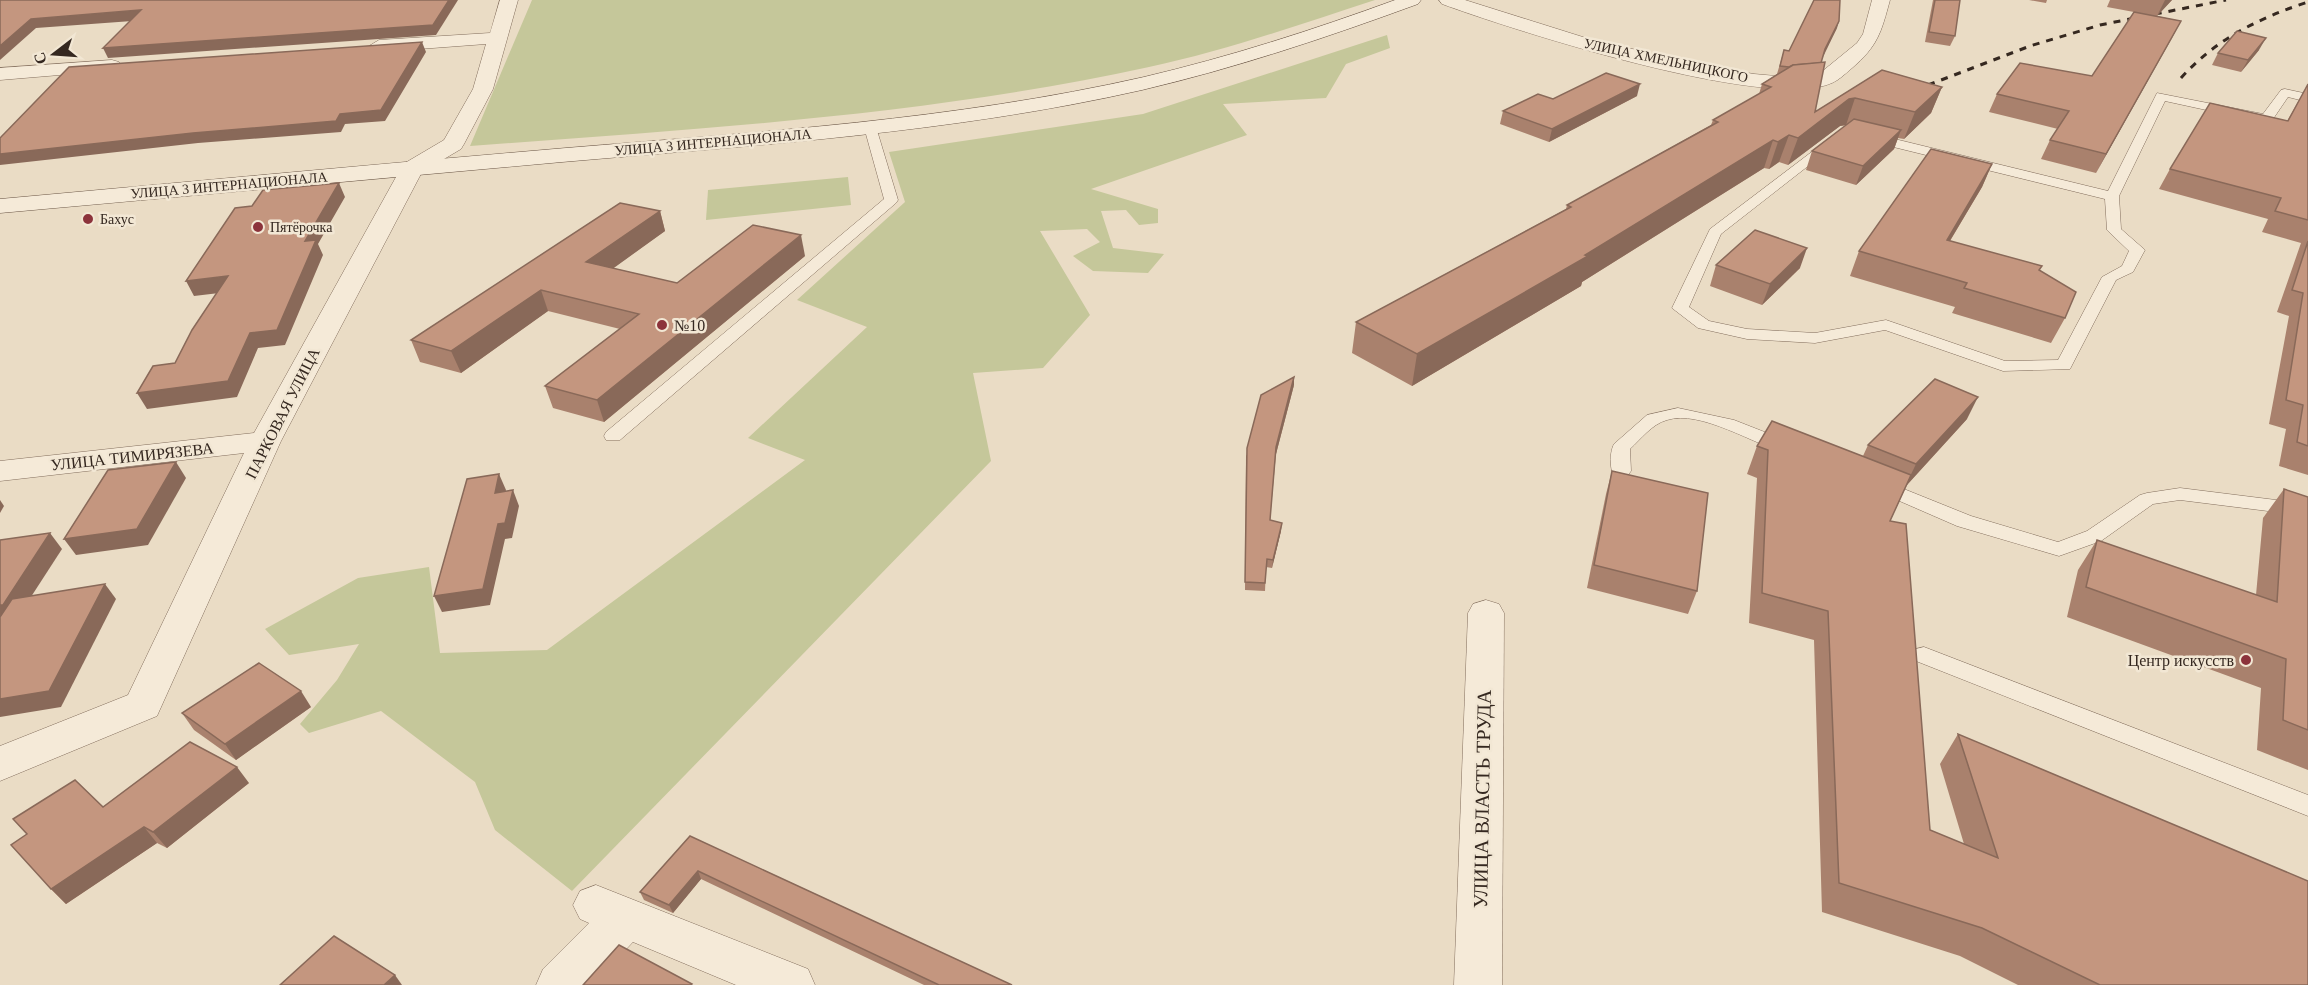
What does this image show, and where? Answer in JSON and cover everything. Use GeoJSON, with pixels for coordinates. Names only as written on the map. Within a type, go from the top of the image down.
{"type":"FeatureCollection","features":[{"type":"Feature","properties":{"kind":"street"},"geometry":{"type":"LineString","coordinates":[[413,168],[453,144],[483,89],[496,38],[509,0]]}},
{"type":"Feature","properties":{"kind":"street","name":"УЛИЦА ХМЕЛЬНИЦКОГО"},"geometry":{"type":"LineString","coordinates":[[1448,0],[1540,32],[1628,54],[1740,78],[1792,83],[1824,80],[1868,42],[1881,0]]}},
{"type":"Feature","properties":{"kind":"street","name":"УЛИЦА 3 ИНТЕРНАЦИОНАЛА"},"geometry":{"type":"LineString","coordinates":[[0,206],[870,127],[970,115],[1114,90],[1218,65],[1316,35],[1409,1]]}},
{"type":"Feature","properties":{"kind":"street"},"geometry":{"type":"LineString","coordinates":[[355,48],[496,38]]}},
{"type":"Feature","properties":{"kind":"street"},"geometry":{"type":"LineString","coordinates":[[0,74],[130,65]]}},
{"type":"Feature","properties":{"kind":"street","name":"ПАРКОВАЯ УЛИЦА"},"geometry":{"type":"LineString","coordinates":[[0,764],[143,705],[265,441],[413,168]]}},
{"type":"Feature","properties":{"kind":"street","name":"УЛИЦА ТИМИРЯЗЕВА"},"geometry":{"type":"LineString","coordinates":[[0,471],[265,441]]}},
{"type":"Feature","properties":{"kind":"street","name":"УЛИЦА ВЛАСТЬ ТРУДА"},"geometry":{"type":"LineString","coordinates":[[1478,985],[1486,613]]}},
{"type":"Feature","properties":{"kind":"street"},"geometry":{"type":"LineString","coordinates":[[560,985],[611,911],[791,985]]}},
{"type":"Feature","properties":{"kind":"lane"},"geometry":{"type":"LineString","coordinates":[[2112,196],[1851,132],[1714,232],[1680,308],[1704,325],[1747,334],[1815,338],[1886,325],[2003,366],[2064,365],[2110,277],[2128,269],[2137,250],[2114,230],[2112,196],[2161,96],[2266,119],[2285,93],[2308,98]]}},
{"type":"Feature","properties":{"kind":"lane"},"geometry":{"type":"LineString","coordinates":[[613,436],[891,200],[870,127]]}},
{"type":"Feature","properties":{"kind":"lane"},"geometry":{"type":"LineString","coordinates":[[1621,471],[1621,448],[1646,425],[1666,414],[1702,417],[1738,428],[1803,454]]}},
{"type":"Feature","properties":{"kind":"lane"},"geometry":{"type":"LineString","coordinates":[[1857,476],[1964,521],[2059,549],[2094,536],[2147,499],[2158,497],[2180,494],[2308,510]]}},
{"type":"Feature","properties":{"kind":"lane"},"geometry":{"type":"LineString","coordinates":[[1924,655],[2308,806]]}},
{"type":"Feature","properties":{"kind":"green space"},"geometry":{"type":"Polygon","coordinates":[[[532,0],[1375,0],[1177,61],[1065,84],[980,98],[811,119],[470,146],[532,0]]]}},
{"type":"Feature","properties":{"kind":"green space"},"geometry":{"type":"Polygon","coordinates":[[[1387,35],[1390,48],[1346,64],[1326,98],[1223,104],[1247,135],[1091,189],[1158,209],[1158,223],[1139,225],[1126,210],[1101,211],[1113,248],[1164,254],[1148,273],[1093,271],[1073,256],[1100,242],[1087,229],[1040,231],[1090,315],[1043,368],[973,373],[991,461],[572,891],[495,830],[475,782],[381,711],[309,733],[300,724],[337,680],[359,644],[289,655],[265,629],[358,578],[429,567],[440,653],[547,650],[805,460],[748,438],[867,327],[797,300],[905,202],[889,152],[1143,114],[1387,35]]]}},
{"type":"Feature","properties":{"kind":"green space"},"geometry":{"type":"Polygon","coordinates":[[[848,177],[851,205],[706,220],[708,190],[848,177]]]}},
{"type":"Feature","properties":{"kind":"building"},"geometry":{"type":"Polygon","coordinates":[[[0,0],[449,0],[433,25],[103,48],[141,10],[31,19],[0,46],[0,0]]]}},
{"type":"Feature","properties":{"kind":"building"},"geometry":{"type":"Polygon","coordinates":[[[1814,0],[1840,0],[1839,21],[1825,49],[1821,63],[1780,66],[1784,50],[1789,51],[1814,0]]]}},
{"type":"Feature","properties":{"kind":"building"},"geometry":{"type":"Polygon","coordinates":[[[1935,0],[1960,0],[1955,36],[1929,32],[1935,0]]]}},
{"type":"Feature","properties":{"kind":"building"},"geometry":{"type":"Polygon","coordinates":[[[2134,12],[2181,21],[2106,154],[2050,140],[2069,111],[1997,94],[2020,63],[2092,76],[2134,12]]]}},
{"type":"Feature","properties":{"kind":"building"},"geometry":{"type":"Polygon","coordinates":[[[2237,31],[2266,38],[2248,60],[2218,53],[2237,31]]]}},
{"type":"Feature","properties":{"kind":"building"},"geometry":{"type":"Polygon","coordinates":[[[422,42],[381,110],[340,114],[336,121],[193,133],[0,154],[0,138],[69,67],[422,42]]]}},
{"type":"Feature","properties":{"kind":"building"},"geometry":{"type":"Polygon","coordinates":[[[1825,62],[1815,112],[1882,70],[1942,87],[1915,112],[1855,98],[1849,99],[1798,138],[1789,135],[1778,142],[1773,140],[1585,255],[1588,256],[1417,354],[1356,322],[1571,207],[1567,205],[1718,122],[1713,120],[1771,87],[1762,84],[1793,65],[1825,62]]]}},
{"type":"Feature","properties":{"kind":"building"},"geometry":{"type":"Polygon","coordinates":[[[1606,73],[1640,84],[1552,129],[1503,111],[1538,94],[1553,99],[1606,73]]]}},
{"type":"Feature","properties":{"kind":"building"},"geometry":{"type":"Polygon","coordinates":[[[2308,84],[2308,220],[2275,211],[2281,198],[2170,169],[2210,103],[2288,121],[2308,84]]]}},
{"type":"Feature","properties":{"kind":"building"},"geometry":{"type":"Polygon","coordinates":[[[1854,119],[1901,130],[1863,166],[1812,151],[1854,119]]]}},
{"type":"Feature","properties":{"kind":"building"},"geometry":{"type":"Polygon","coordinates":[[[1931,149],[1992,164],[1947,240],[2042,266],[2039,270],[2076,292],[2065,318],[1964,288],[1967,283],[1859,251],[1931,149]]]}},
{"type":"Feature","properties":{"kind":"building"},"geometry":{"type":"Polygon","coordinates":[[[339,183],[305,241],[316,240],[277,330],[250,333],[228,381],[137,393],[153,366],[175,363],[192,330],[228,276],[186,281],[235,208],[252,206],[263,190],[339,183]]]}},
{"type":"Feature","properties":{"kind":"building"},"geometry":{"type":"Polygon","coordinates":[[[620,203],[660,211],[586,262],[677,283],[753,225],[801,235],[597,400],[545,386],[639,314],[541,290],[451,351],[411,340],[620,203]]]}},
{"type":"Feature","properties":{"kind":"building"},"geometry":{"type":"Polygon","coordinates":[[[1755,230],[1807,248],[1770,284],[1716,265],[1755,230]]]}},
{"type":"Feature","properties":{"kind":"building"},"geometry":{"type":"Polygon","coordinates":[[[2308,241],[2308,446],[2297,442],[2303,405],[2286,400],[2303,293],[2292,290],[2308,241]]]}},
{"type":"Feature","properties":{"kind":"building"},"geometry":{"type":"Polygon","coordinates":[[[1294,377],[1276,447],[1270,520],[1282,523],[1273,560],[1267,559],[1265,583],[1245,582],[1247,448],[1261,395],[1294,377]]]}},
{"type":"Feature","properties":{"kind":"building"},"geometry":{"type":"Polygon","coordinates":[[[1935,379],[1978,397],[1916,464],[1868,445],[1935,379]]]}},
{"type":"Feature","properties":{"kind":"building"},"geometry":{"type":"Polygon","coordinates":[[[1772,421],[1911,475],[1890,521],[1906,524],[1930,830],[1998,858],[1958,734],[2308,881],[2308,985],[2100,985],[1982,928],[1839,883],[1828,611],[1762,593],[1768,450],[1757,446],[1772,421]]]}},
{"type":"Feature","properties":{"kind":"building"},"geometry":{"type":"Polygon","coordinates":[[[176,462],[137,529],[64,539],[108,470],[176,462]]]}},
{"type":"Feature","properties":{"kind":"building"},"geometry":{"type":"Polygon","coordinates":[[[1612,471],[1708,493],[1697,591],[1594,565],[1612,471]]]}},
{"type":"Feature","properties":{"kind":"building"},"geometry":{"type":"Polygon","coordinates":[[[499,474],[495,493],[513,490],[505,523],[498,524],[483,589],[434,596],[467,479],[499,474]]]}},
{"type":"Feature","properties":{"kind":"building"},"geometry":{"type":"Polygon","coordinates":[[[2284,489],[2308,497],[2308,730],[2283,720],[2286,659],[2086,587],[2097,540],[2277,602],[2284,489]]]}},
{"type":"Feature","properties":{"kind":"building"},"geometry":{"type":"Polygon","coordinates":[[[50,533],[3,605],[0,605],[0,540],[50,533]]]}},
{"type":"Feature","properties":{"kind":"building"},"geometry":{"type":"Polygon","coordinates":[[[105,584],[49,691],[0,699],[0,617],[12,599],[105,584]]]}},
{"type":"Feature","properties":{"kind":"building"},"geometry":{"type":"Polygon","coordinates":[[[259,663],[301,691],[225,744],[182,713],[259,663]]]}},
{"type":"Feature","properties":{"kind":"building"},"geometry":{"type":"Polygon","coordinates":[[[190,742],[237,767],[153,832],[144,827],[51,889],[11,845],[27,834],[13,819],[75,780],[103,807],[190,742]]]}},
{"type":"Feature","properties":{"kind":"building"},"geometry":{"type":"Polygon","coordinates":[[[690,836],[1012,985],[939,985],[698,871],[669,905],[640,892],[690,836]]]}},
{"type":"Feature","properties":{"kind":"building"},"geometry":{"type":"Polygon","coordinates":[[[334,936],[395,975],[384,985],[280,985],[334,936]]]}},
{"type":"Feature","properties":{"kind":"building"},"geometry":{"type":"Polygon","coordinates":[[[619,945],[692,984],[583,985],[619,945]]]}},
{"type":"Feature","properties":{"kind":"railway"},"geometry":{"type":"LineString","coordinates":[[1915,90],[2030,46],[2100,25],[2226,0]]}},
{"type":"Feature","properties":{"kind":"railway"},"geometry":{"type":"LineString","coordinates":[[2181,78],[2194,64],[2239,31],[2272,15],[2308,2]]}},
{"type":"Feature","properties":{"kind":"place","name":"Бахус"},"geometry":{"type":"Point","coordinates":[88,219]}},
{"type":"Feature","properties":{"kind":"place","name":"Пятёрочка"},"geometry":{"type":"Point","coordinates":[258,227]}},
{"type":"Feature","properties":{"kind":"place","name":"№10"},"geometry":{"type":"Point","coordinates":[662,325]}},
{"type":"Feature","properties":{"kind":"place","name":"Центр искусств"},"geometry":{"type":"Point","coordinates":[2246,660]}}]}
